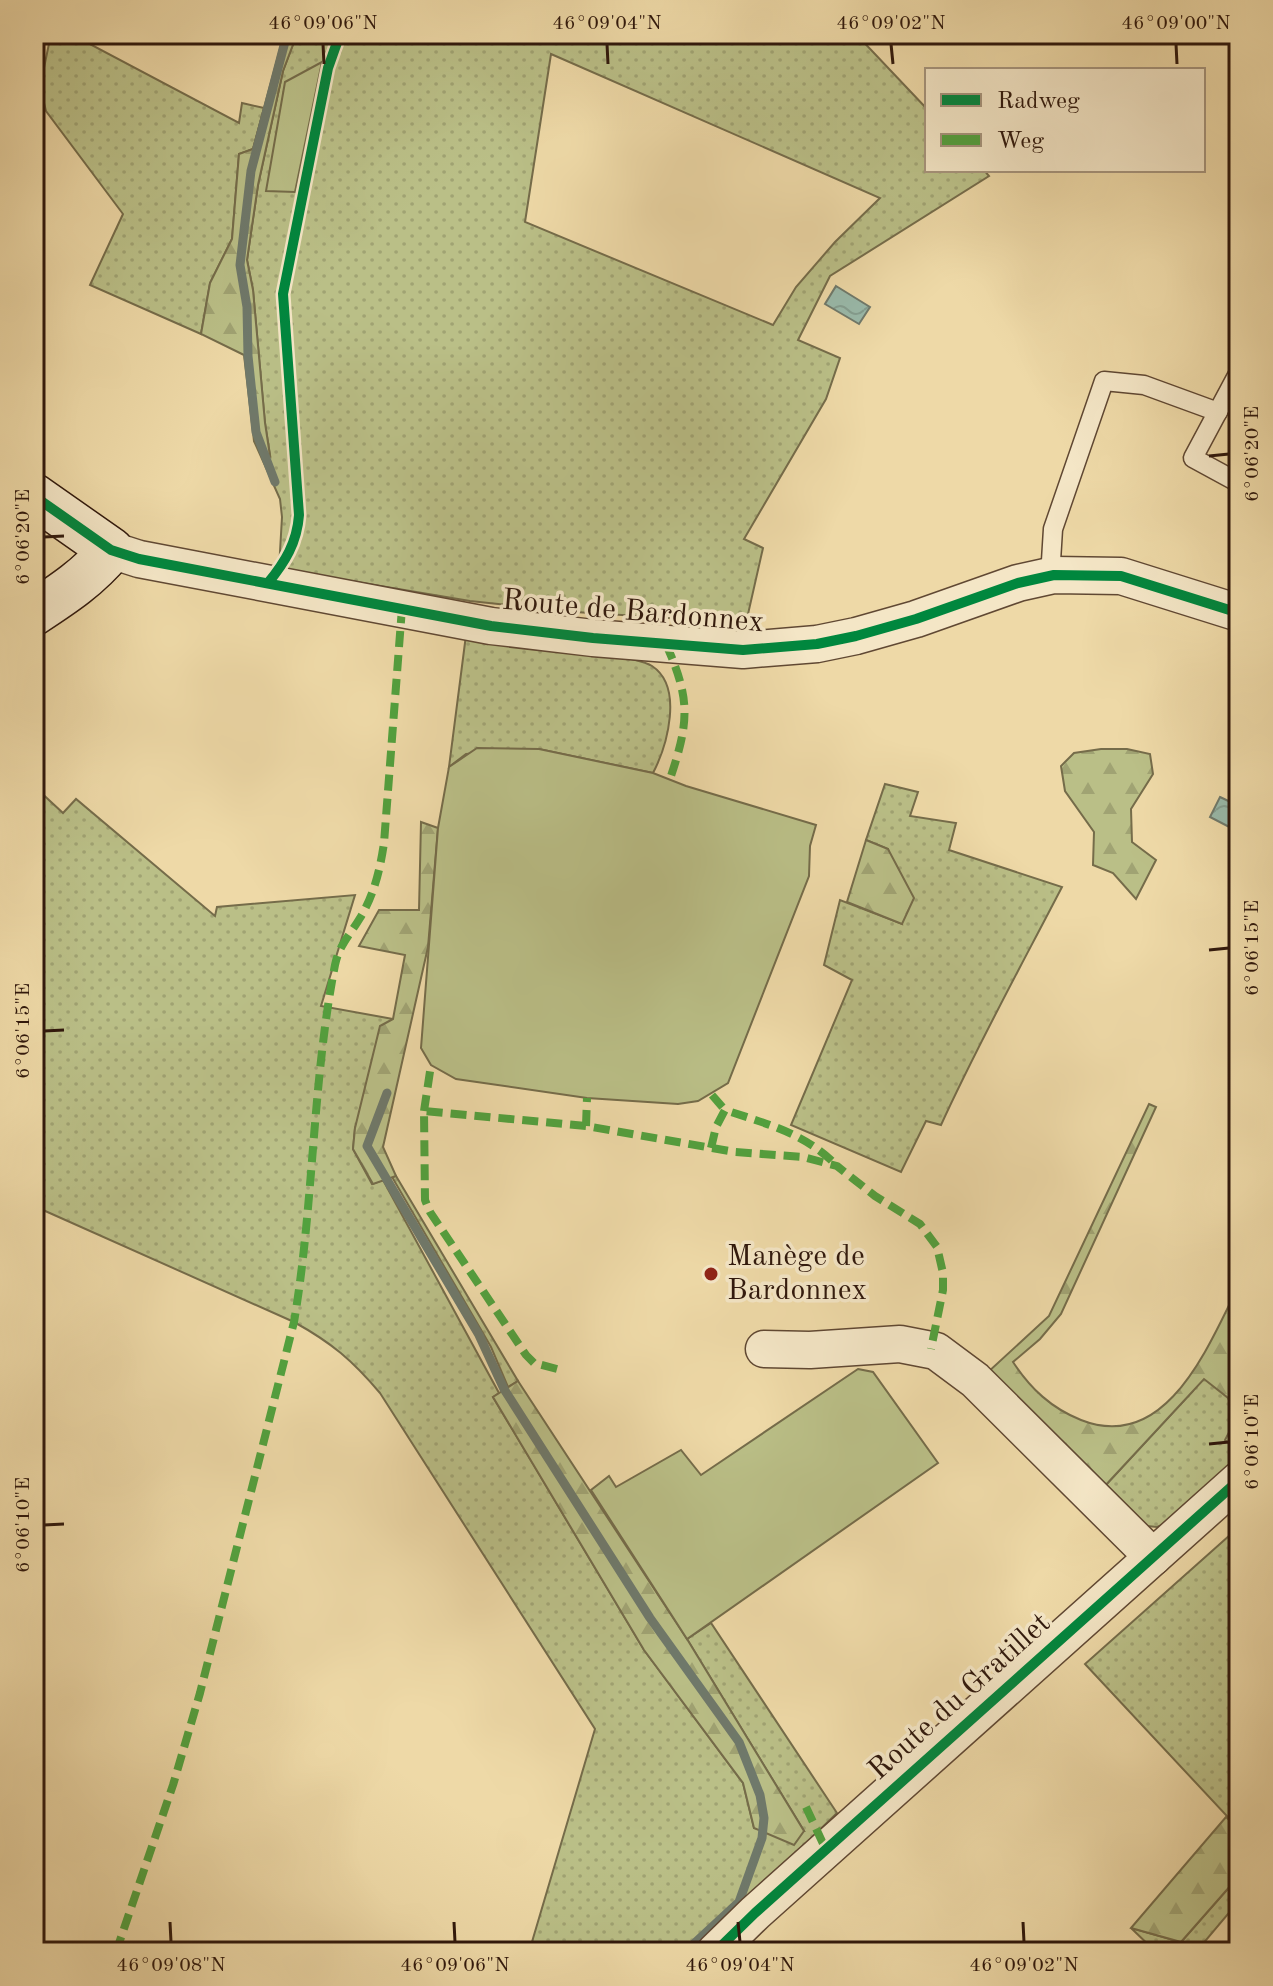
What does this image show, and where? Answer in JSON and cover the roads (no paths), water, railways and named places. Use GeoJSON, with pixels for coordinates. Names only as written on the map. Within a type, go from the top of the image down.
{"type":"FeatureCollection","features":[{"type":"Feature","properties":{"kind":"street"},"geometry":{"type":"LineString","coordinates":[[34,496],[111,550],[81,582],[34,613]]}},
{"type":"Feature","properties":{"kind":"street","name":"Route de Bardonnex"},"geometry":{"type":"LineString","coordinates":[[111,550],[139,559],[491,626],[743,650],[817,644],[856,636],[916,619],[1018,583],[1054,575],[1121,576],[1239,613]]}},
{"type":"Feature","properties":{"kind":"street"},"geometry":{"type":"LineString","coordinates":[[764,1349],[810,1350],[900,1344],[936,1351],[975,1380],[1153,1557]]}},
{"type":"Feature","properties":{"kind":"street","name":"Route du Gratillet"},"geometry":{"type":"LineString","coordinates":[[715,1952],[1239,1480]]}},
{"type":"Feature","properties":{"kind":"lane"},"geometry":{"type":"LineString","coordinates":[[1239,372],[1193,458],[1239,483]]}},
{"type":"Feature","properties":{"kind":"lane"},"geometry":{"type":"LineString","coordinates":[[1054,575],[1050,545],[1053,529],[1104,381],[1144,385],[1218,412]]}},
{"type":"Feature","properties":{"kind":"water"},"geometry":{"type":"Polygon","coordinates":[[[836,286],[870,307],[859,324],[825,304],[836,286]]]}},
{"type":"Feature","properties":{"kind":"water"},"geometry":{"type":"Polygon","coordinates":[[[1220,797],[1239,806],[1239,832],[1210,817],[1220,797]]]}},
{"type":"Feature","properties":{"kind":"waterway"},"geometry":{"type":"LineString","coordinates":[[275,482],[256,432],[248,356],[247,307],[240,265],[251,171],[287,34]]}},
{"type":"Feature","properties":{"kind":"waterway"},"geometry":{"type":"LineString","coordinates":[[387,1093],[367,1146],[479,1335],[504,1389],[650,1618],[739,1742],[760,1795],[764,1818],[762,1838],[739,1902],[685,1952]]}},
{"type":"Feature","properties":{"kind":"place","name":"Manège de Bardonnex"},"geometry":{"type":"Point","coordinates":[711,1274]}}]}
